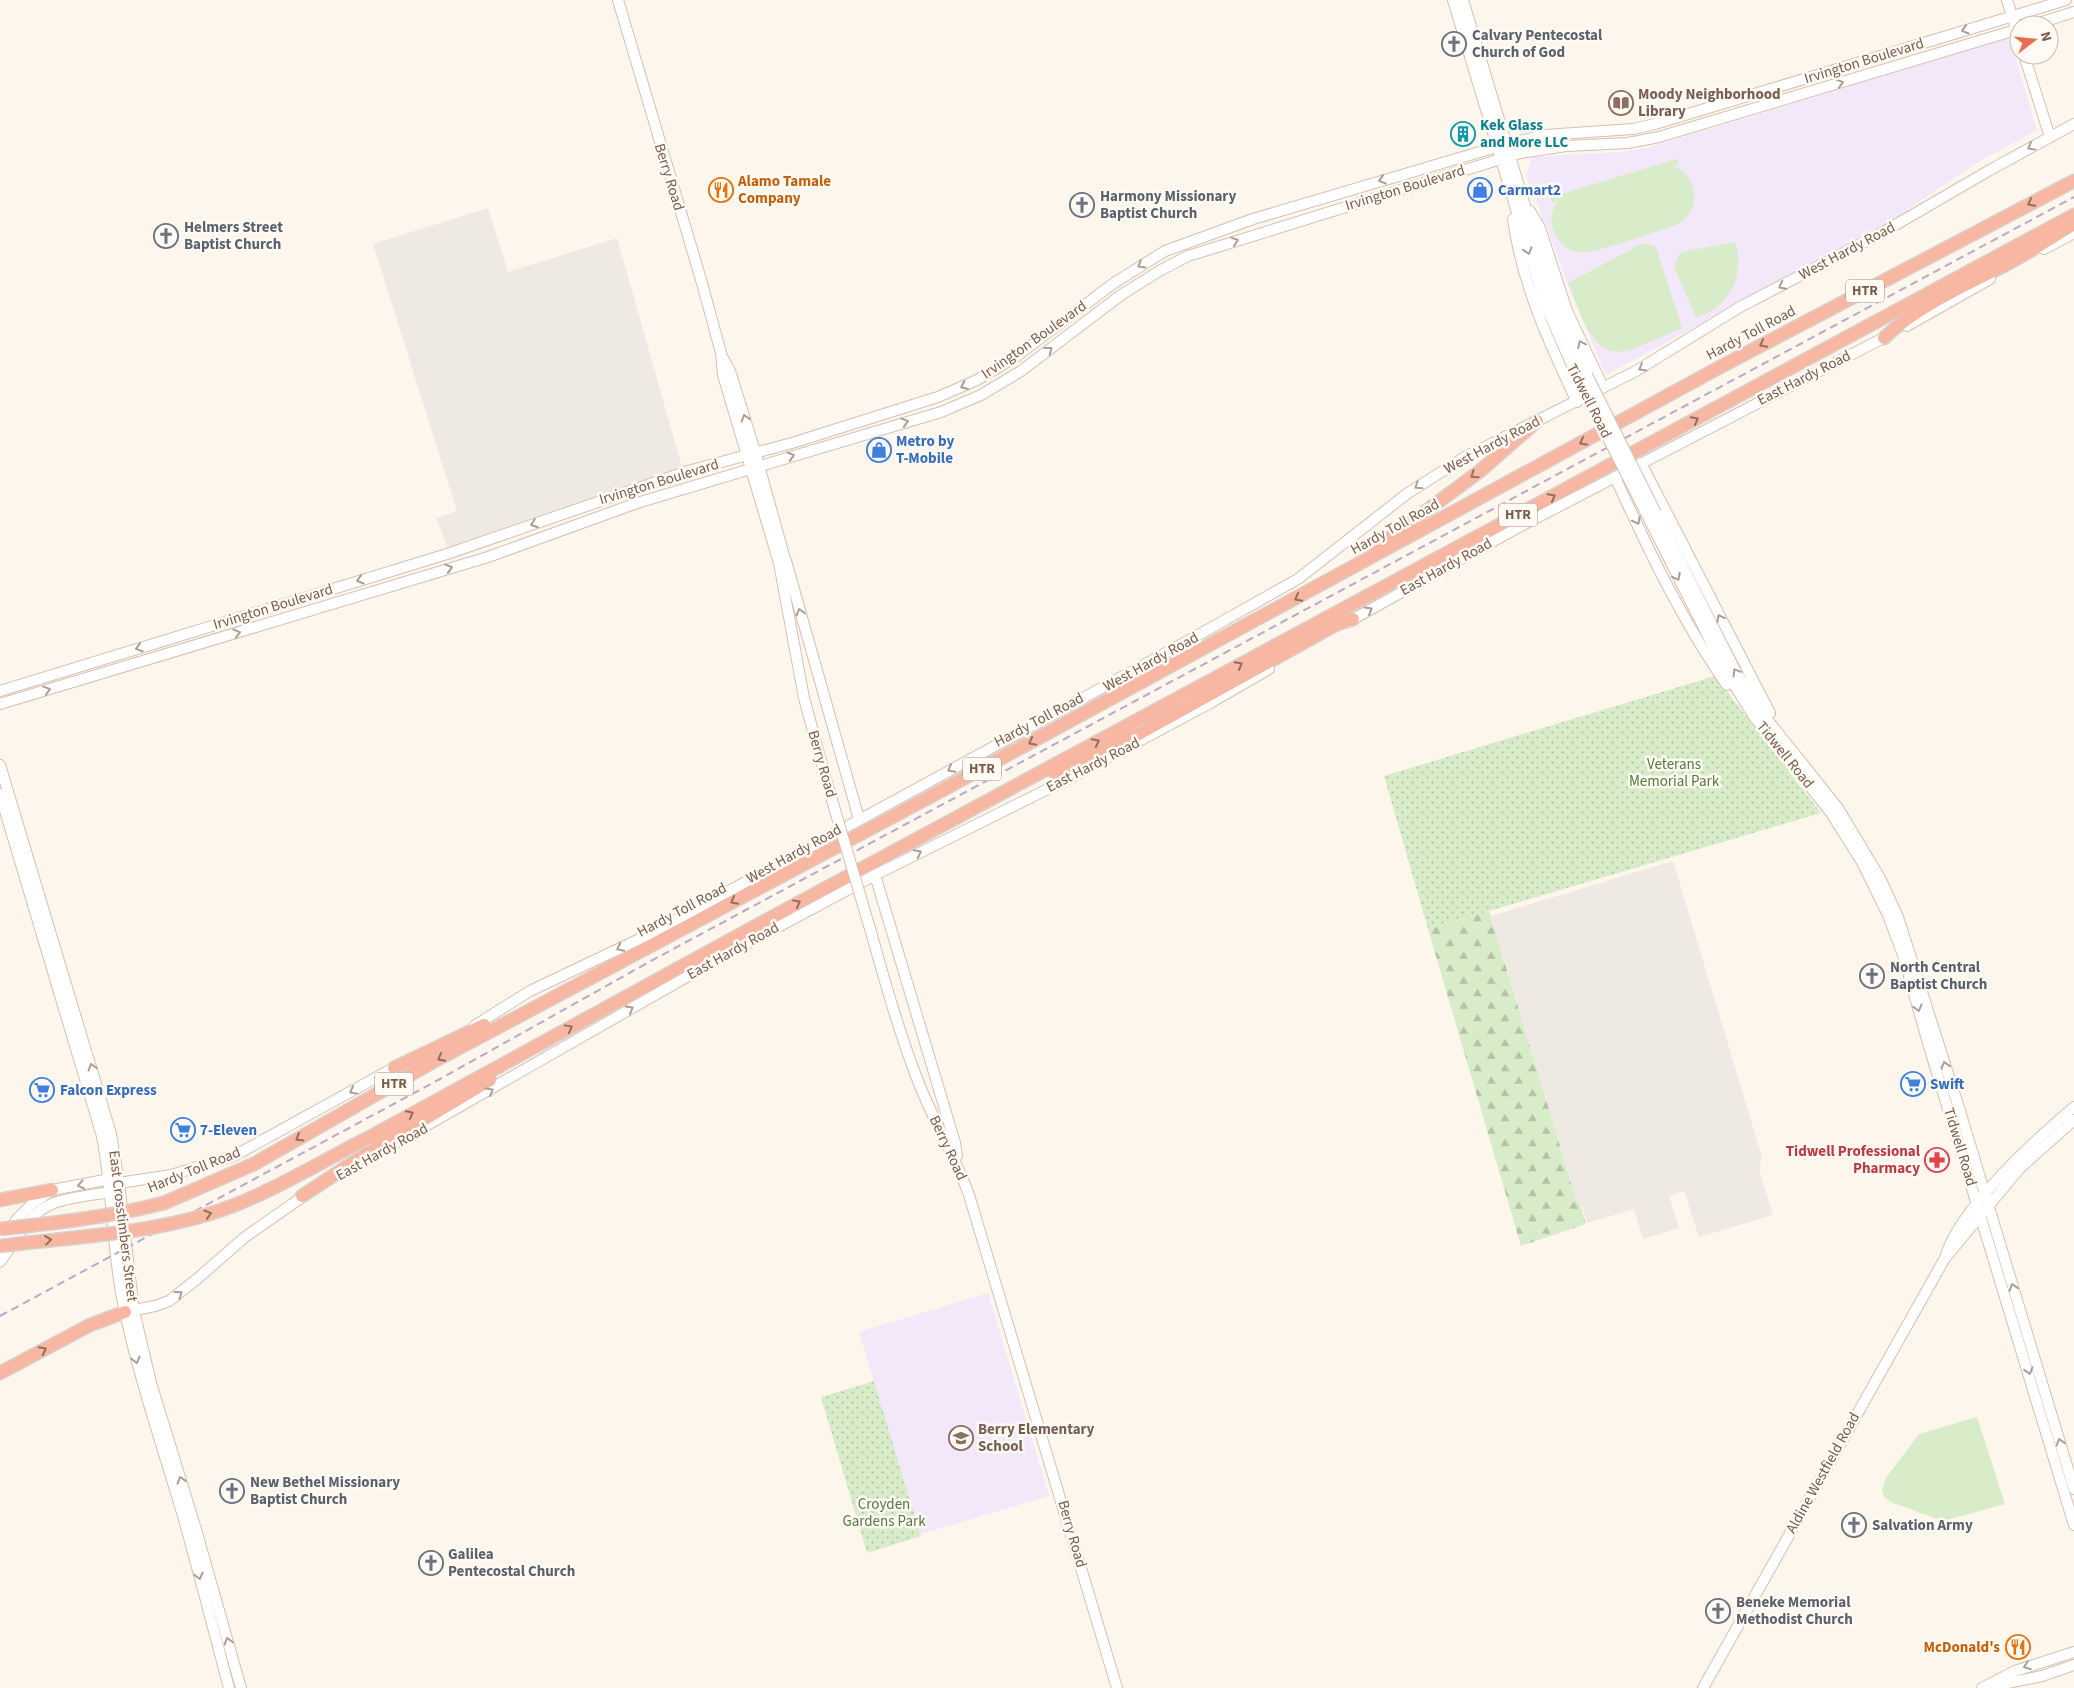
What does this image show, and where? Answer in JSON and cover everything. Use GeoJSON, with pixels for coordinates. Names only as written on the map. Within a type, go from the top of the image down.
{"type":"FeatureCollection","features":[{"type":"Feature","properties":{"kind":"highway","name":"Hardy Toll Road"},"geometry":{"type":"LineString","coordinates":[[0,1229],[92,1218],[164,1202],[254,1164],[431,1062],[939,792],[1341,575],[1722,366],[2074,181]]}},
{"type":"Feature","properties":{"kind":"highway","name":"HTR"},"geometry":{"type":"LineString","coordinates":[[0,1245],[170,1225],[256,1196],[368,1138],[961,815],[2074,215]]}},
{"type":"Feature","properties":{"kind":"highway"},"geometry":{"type":"LineString","coordinates":[[1884,338],[1897,326],[1942,298],[2017,259],[2074,224]]}},
{"type":"Feature","properties":{"kind":"highway"},"geometry":{"type":"LineString","coordinates":[[1341,575],[1480,471],[1538,421]]}},
{"type":"Feature","properties":{"kind":"highway"},"geometry":{"type":"LineString","coordinates":[[961,815],[1104,752],[1337,624],[1353,619]]}},
{"type":"Feature","properties":{"kind":"highway"},"geometry":{"type":"LineString","coordinates":[[394,1068],[622,960]]}},
{"type":"Feature","properties":{"kind":"highway"},"geometry":{"type":"LineString","coordinates":[[302,1196],[366,1154],[487,1082],[550,1039]]}},
{"type":"Feature","properties":{"kind":"highway"},"geometry":{"type":"LineString","coordinates":[[0,1200],[52,1190]]}},
{"type":"Feature","properties":{"kind":"highway"},"geometry":{"type":"LineString","coordinates":[[0,1373],[87,1327],[129,1312]]}},
{"type":"Feature","properties":{"kind":"main road","name":"Berry Road"},"geometry":{"type":"LineString","coordinates":[[618,0],[721,353],[723,375],[751,454],[779,563],[804,698],[895,1016],[918,1082],[957,1162],[997,1283],[1117,1688]]}},
{"type":"Feature","properties":{"kind":"main road","name":"Tidwell Road"},"geometry":{"type":"LineString","coordinates":[[1454,0],[1480,74]]}},
{"type":"Feature","properties":{"kind":"main road","name":"Tidwell Road"},"geometry":{"type":"LineString","coordinates":[[1463,0],[1480,74],[1504,158],[1519,190],[1553,299],[1587,376],[1726,672],[1755,718],[1810,785],[1853,847],[1872,880],[1907,954]]}},
{"type":"Feature","properties":{"kind":"main road"},"geometry":{"type":"LineString","coordinates":[[2007,0],[2012,15]]}},
{"type":"Feature","properties":{"kind":"main road","name":"Irvington Boulevard"},"geometry":{"type":"LineString","coordinates":[[2015,15],[2066,0]]}},
{"type":"Feature","properties":{"kind":"main road"},"geometry":{"type":"LineString","coordinates":[[2059,17],[2074,12]]}},
{"type":"Feature","properties":{"kind":"main road","name":"Irvington Boulevard"},"geometry":{"type":"LineString","coordinates":[[0,691],[415,564],[688,471],[751,454],[938,397],[977,380],[1014,358],[1139,266],[1172,249],[1253,219],[1500,145],[1544,134],[1633,129],[2009,17]]}},
{"type":"Feature","properties":{"kind":"main road","name":"Irvington Boulevard"},"geometry":{"type":"LineString","coordinates":[[0,704],[488,557],[637,503],[754,466],[941,412],[981,394],[1021,371],[1122,295],[1161,270],[1188,256],[1504,158],[1544,148],[1628,143],[1659,137],[1919,59],[2009,34]]}},
{"type":"Feature","properties":{"kind":"main road"},"geometry":{"type":"LineString","coordinates":[[1916,46],[1919,59]]}},
{"type":"Feature","properties":{"kind":"main road"},"geometry":{"type":"LineString","coordinates":[[2027,65],[2050,137]]}},
{"type":"Feature","properties":{"kind":"main road"},"geometry":{"type":"LineString","coordinates":[[1816,75],[1821,89]]}},
{"type":"Feature","properties":{"kind":"main road"},"geometry":{"type":"LineString","coordinates":[[1735,100],[1740,113]]}},
{"type":"Feature","properties":{"kind":"main road","name":"West Hardy Road"},"geometry":{"type":"LineString","coordinates":[[52,1190],[185,1172],[234,1156],[394,1068],[456,1037],[530,991],[650,934],[859,819],[1054,716],[1298,578],[1408,493],[1441,471],[1636,371],[1740,307],[1878,234],[2074,124]]}},
{"type":"Feature","properties":{"kind":"main road"},"geometry":{"type":"LineString","coordinates":[[1592,145],[1599,137],[1633,129]]}},
{"type":"Feature","properties":{"kind":"main road","name":"Tidwell Road"},"geometry":{"type":"LineString","coordinates":[[1504,158],[1508,188],[1544,302],[1587,376]]}},
{"type":"Feature","properties":{"kind":"main road"},"geometry":{"type":"LineString","coordinates":[[1415,170],[1420,184]]}},
{"type":"Feature","properties":{"kind":"main road"},"geometry":{"type":"LineString","coordinates":[[1508,188],[1518,250],[1530,293],[1577,402]]}},
{"type":"Feature","properties":{"kind":"main road","name":"East Hardy Road"},"geometry":{"type":"LineString","coordinates":[[129,1312],[169,1301],[244,1237],[302,1196],[429,1127],[711,963],[875,874],[1070,778],[1212,702],[1353,619],[1519,527],[1884,338],[2074,232]]}},
{"type":"Feature","properties":{"kind":"main road"},"geometry":{"type":"LineString","coordinates":[[1587,376],[1603,387]]}},
{"type":"Feature","properties":{"kind":"main road"},"geometry":{"type":"LineString","coordinates":[[1569,386],[1581,389],[1589,386],[1593,383],[1587,376]]}},
{"type":"Feature","properties":{"kind":"main road"},"geometry":{"type":"LineString","coordinates":[[1641,463],[1768,709],[1795,754]]}},
{"type":"Feature","properties":{"kind":"main road","name":"Berry Road"},"geometry":{"type":"LineString","coordinates":[[754,466],[786,561],[789,588],[788,607]]}},
{"type":"Feature","properties":{"kind":"main road"},"geometry":{"type":"LineString","coordinates":[[1624,497],[1626,484],[1630,479],[1640,474],[1649,478]]}},
{"type":"Feature","properties":{"kind":"main road"},"geometry":{"type":"LineString","coordinates":[[1615,477],[1676,599],[1714,666],[1755,718]]}},
{"type":"Feature","properties":{"kind":"main road"},"geometry":{"type":"LineString","coordinates":[[568,528],[576,520],[580,508]]}},
{"type":"Feature","properties":{"kind":"main road","name":"Tidwell Road"},"geometry":{"type":"LineString","coordinates":[[1652,515],[1735,670],[1766,718],[1838,808],[1880,878],[1907,954],[1982,1205],[2074,1525]]}},
{"type":"Feature","properties":{"kind":"main road"},"geometry":{"type":"LineString","coordinates":[[786,561],[812,659],[859,819]]}},
{"type":"Feature","properties":{"kind":"main road"},"geometry":{"type":"LineString","coordinates":[[796,660],[812,659]]}},
{"type":"Feature","properties":{"kind":"main road","name":"East Crosstimbers Street"},"geometry":{"type":"LineString","coordinates":[[0,765],[4,796],[100,1113],[102,1136],[115,1181],[129,1312],[146,1383],[209,1594],[241,1688]]}},
{"type":"Feature","properties":{"kind":"main road"},"geometry":{"type":"LineString","coordinates":[[875,874],[955,1143],[957,1162]]}},
{"type":"Feature","properties":{"kind":"main road"},"geometry":{"type":"LineString","coordinates":[[918,1082],[936,1080]]}},
{"type":"Feature","properties":{"kind":"main road","name":"Aldine Westfield Road"},"geometry":{"type":"LineString","coordinates":[[1703,1688],[1945,1258],[1956,1248],[1982,1205],[2020,1168],[2074,1107]]}},
{"type":"Feature","properties":{"kind":"main road","name":"Aldine Westfield Road"},"geometry":{"type":"LineString","coordinates":[[2047,1136],[2074,1120]]}},
{"type":"Feature","properties":{"kind":"main road"},"geometry":{"type":"LineString","coordinates":[[0,1262],[36,1215],[44,1208],[54,1203],[111,1192],[115,1181]]}},
{"type":"Feature","properties":{"kind":"main road"},"geometry":{"type":"LineString","coordinates":[[0,1245],[17,1219],[33,1203],[52,1190]]}},
{"type":"Feature","properties":{"kind":"main road","name":"East Crosstimbers Street"},"geometry":{"type":"LineString","coordinates":[[111,1192],[120,1291],[129,1312]]}},
{"type":"Feature","properties":{"kind":"main road","name":"Tidwell Road"},"geometry":{"type":"LineString","coordinates":[[1982,1205],[2074,1489]]}},
{"type":"Feature","properties":{"kind":"main road","name":"East Crosstimbers Street"},"geometry":{"type":"LineString","coordinates":[[209,1594],[229,1688]]}},
{"type":"Feature","properties":{"kind":"main road"},"geometry":{"type":"LineString","coordinates":[[1982,1688],[2014,1671],[2074,1652]]}},
{"type":"Feature","properties":{"kind":"main road"},"geometry":{"type":"LineString","coordinates":[[1982,1688],[2034,1678],[2074,1666]]}},
{"type":"Feature","properties":{"kind":"shaded area"},"geometry":{"type":"Polygon","coordinates":[[[2005,39],[2009,41],[2009,65],[2018,65],[2037,130],[1973,165],[1894,219],[1606,375],[1571,293],[1545,222],[1541,221],[1542,215],[1526,176],[1532,157],[1619,152],[1647,148],[2005,39]]]}},
{"type":"Feature","properties":{"kind":"shaded area"},"geometry":{"type":"Polygon","coordinates":[[[488,208],[508,272],[617,238],[682,467],[448,547],[436,518],[457,511],[373,244],[488,208]]]}},
{"type":"Feature","properties":{"kind":"shaded area"},"geometry":{"type":"Polygon","coordinates":[[[1673,861],[1762,1157],[1759,1169],[1773,1215],[1699,1237],[1684,1191],[1669,1196],[1679,1228],[1643,1239],[1634,1209],[1587,1223],[1581,1204],[1577,1202],[1491,916],[1673,861]]]}},
{"type":"Feature","properties":{"kind":"shaded area","name":"Berry Elementary School"},"geometry":{"type":"Polygon","coordinates":[[[988,1293],[1049,1496],[921,1534],[921,1536],[859,1332],[988,1293]]]}},
{"type":"Feature","properties":{"kind":"green space"},"geometry":{"type":"Polygon","coordinates":[[[1677,159],[1679,164],[1673,166],[1689,179],[1693,187],[1694,196],[1689,214],[1682,221],[1673,226],[1625,242],[1587,252],[1572,250],[1562,244],[1557,238],[1551,221],[1552,213],[1558,201],[1552,202],[1551,197],[1677,159]]]}},
{"type":"Feature","properties":{"kind":"green space"},"geometry":{"type":"Polygon","coordinates":[[[1735,242],[1738,266],[1732,288],[1718,306],[1696,318],[1674,266],[1681,252],[1735,242]]]}},
{"type":"Feature","properties":{"kind":"green space"},"geometry":{"type":"Polygon","coordinates":[[[1643,243],[1656,247],[1682,328],[1635,348],[1615,352],[1605,348],[1588,330],[1568,283],[1643,243]]]}},
{"type":"Feature","properties":{"kind":"green space","name":"Veterans Memorial Park"},"geometry":{"type":"Polygon","coordinates":[[[1715,676],[1821,813],[1428,929],[1384,776],[1715,676]]]}},
{"type":"Feature","properties":{"kind":"green space"},"geometry":{"type":"Polygon","coordinates":[[[1489,911],[1577,1202],[1580,1204],[1586,1224],[1521,1246],[1428,929],[1489,911]]]}},
{"type":"Feature","properties":{"kind":"green space","name":"Croyden Gardens Park"},"geometry":{"type":"Polygon","coordinates":[[[874,1381],[921,1536],[867,1553],[821,1397],[874,1381]]]}},
{"type":"Feature","properties":{"kind":"green space"},"geometry":{"type":"Polygon","coordinates":[[[1977,1417],[2005,1504],[1943,1521],[1893,1503],[1884,1497],[1882,1489],[1886,1478],[1919,1434],[1977,1417]]]}},
{"type":"Feature","properties":{"kind":"railway"},"geometry":{"type":"LineString","coordinates":[[0,1316],[440,1079],[649,962],[2074,197]]}},
{"type":"Feature","properties":{"kind":"place","name":"Calvary Pentecostal Church of God"},"geometry":{"type":"Point","coordinates":[1454,44]}},
{"type":"Feature","properties":{"kind":"place","name":"Moody Neighborhood Library"},"geometry":{"type":"Point","coordinates":[1621,103]}},
{"type":"Feature","properties":{"kind":"place","name":"Kek Glass and More LLC"},"geometry":{"type":"Point","coordinates":[1463,134]}},
{"type":"Feature","properties":{"kind":"place","name":"Alamo Tamale Company"},"geometry":{"type":"Point","coordinates":[721,190]}},
{"type":"Feature","properties":{"kind":"place","name":"Carmart2"},"geometry":{"type":"Point","coordinates":[1480,190]}},
{"type":"Feature","properties":{"kind":"place","name":"Harmony Missionary Baptist Church"},"geometry":{"type":"Point","coordinates":[1082,205]}},
{"type":"Feature","properties":{"kind":"place","name":"Helmers Street Baptist Church"},"geometry":{"type":"Point","coordinates":[166,236]}},
{"type":"Feature","properties":{"kind":"place","name":"Metro by T-Mobile"},"geometry":{"type":"Point","coordinates":[879,450]}},
{"type":"Feature","properties":{"kind":"place","name":"North Central Baptist Church"},"geometry":{"type":"Point","coordinates":[1872,976]}},
{"type":"Feature","properties":{"kind":"place","name":"Swift"},"geometry":{"type":"Point","coordinates":[1913,1084]}},
{"type":"Feature","properties":{"kind":"place","name":"Falcon Express"},"geometry":{"type":"Point","coordinates":[42,1090]}},
{"type":"Feature","properties":{"kind":"place","name":"7-Eleven"},"geometry":{"type":"Point","coordinates":[183,1130]}},
{"type":"Feature","properties":{"kind":"place","name":"Tidwell Professional Pharmacy"},"geometry":{"type":"Point","coordinates":[1937,1160]}},
{"type":"Feature","properties":{"kind":"place","name":"Berry Elementary School"},"geometry":{"type":"Point","coordinates":[961,1438]}},
{"type":"Feature","properties":{"kind":"place","name":"New Bethel Missionary Baptist Church"},"geometry":{"type":"Point","coordinates":[232,1491]}},
{"type":"Feature","properties":{"kind":"place","name":"Salvation Army"},"geometry":{"type":"Point","coordinates":[1854,1525]}},
{"type":"Feature","properties":{"kind":"place","name":"Galilea Pentecostal Church"},"geometry":{"type":"Point","coordinates":[431,1563]}},
{"type":"Feature","properties":{"kind":"place","name":"Beneke Memorial Methodist Church"},"geometry":{"type":"Point","coordinates":[1718,1611]}},
{"type":"Feature","properties":{"kind":"place","name":"McDonald's"},"geometry":{"type":"Point","coordinates":[2018,1647]}}]}
